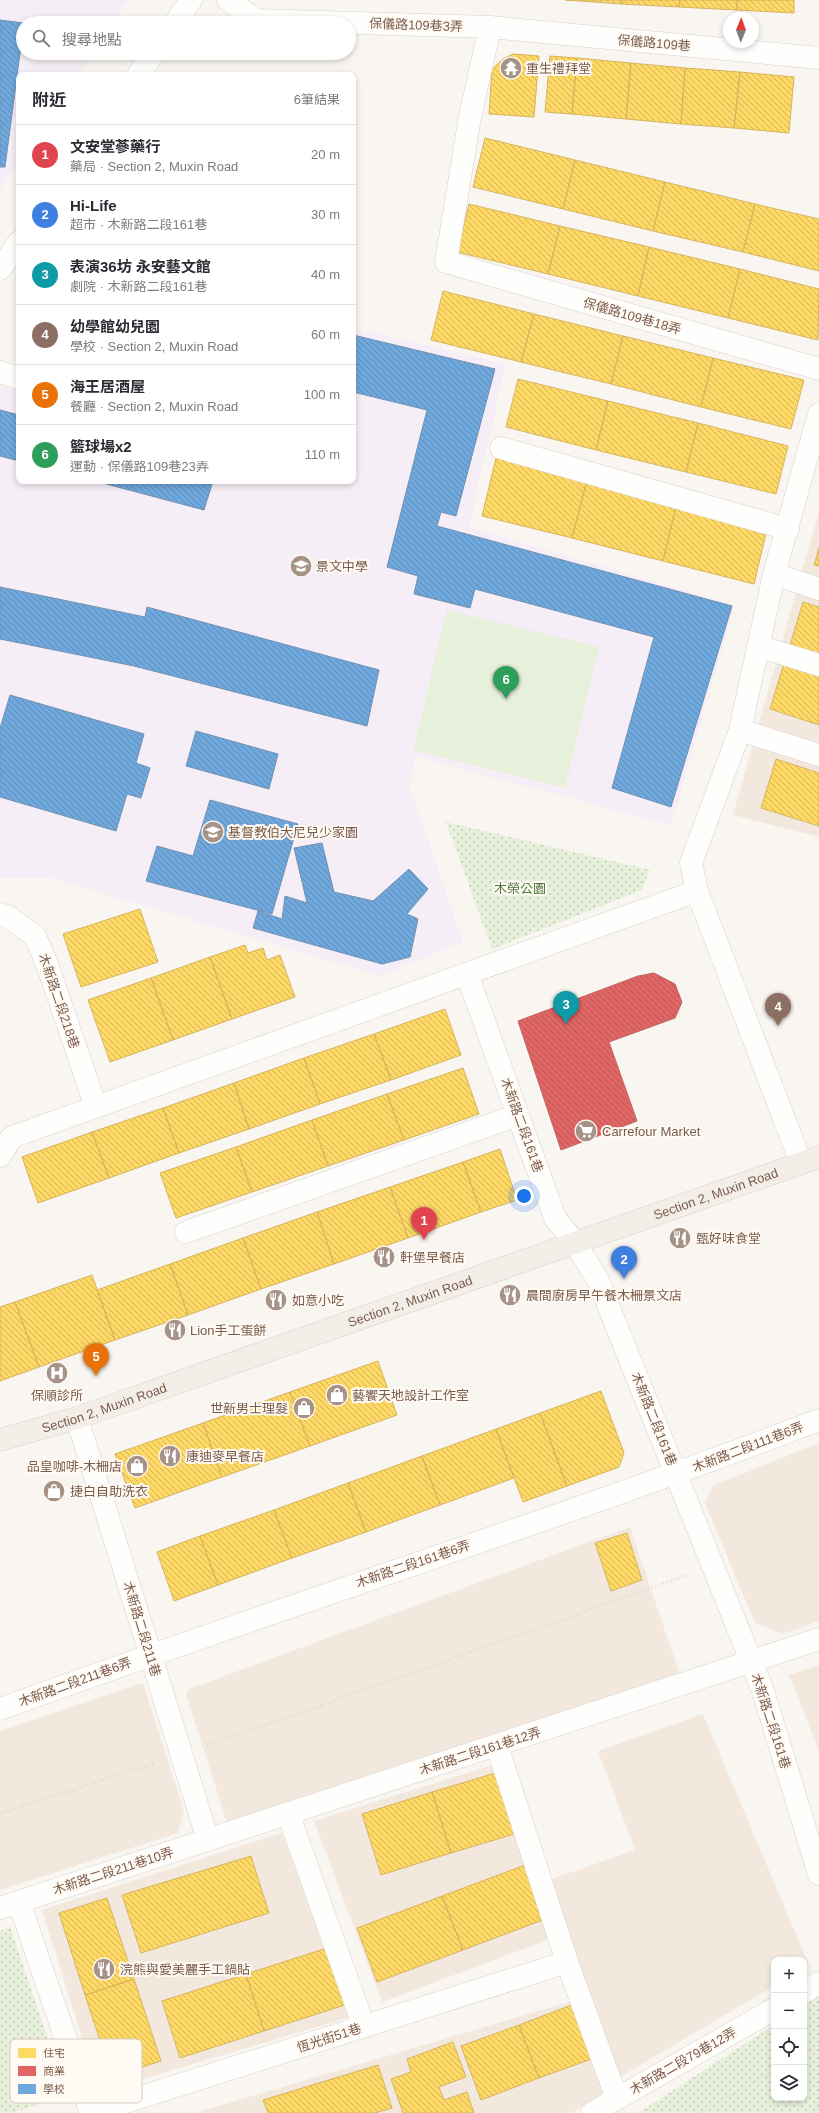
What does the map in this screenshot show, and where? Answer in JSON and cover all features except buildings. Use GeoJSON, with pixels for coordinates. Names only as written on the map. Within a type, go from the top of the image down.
{"type":"FeatureCollection","features":[{"type":"Feature","properties":{"kind":"main road","name":"Section 2, Muxin Road"},"geometry":{"type":"LineString","coordinates":[[0,1440],[77,1418],[810,1160]]}},
{"type":"Feature","properties":{"kind":"street"},"geometry":{"type":"LineString","coordinates":[[180,16],[191,0]]}},
{"type":"Feature","properties":{"kind":"street","name":"保儀路109巷3弄"},"geometry":{"type":"LineString","coordinates":[[228,0],[250,16]]}},
{"type":"Feature","properties":{"kind":"street","name":"保儀路109巷3弄"},"geometry":{"type":"LineString","coordinates":[[356,23],[490,27]]}},
{"type":"Feature","properties":{"kind":"street","name":"保儀路109巷"},"geometry":{"type":"LineString","coordinates":[[490,27],[819,58]]}},
{"type":"Feature","properties":{"kind":"street","name":"保儀路109巷18弄"},"geometry":{"type":"LineString","coordinates":[[490,27],[470,117],[446,262],[819,369]]}},
{"type":"Feature","properties":{"kind":"street"},"geometry":{"type":"LineString","coordinates":[[140,72],[149,60]]}},
{"type":"Feature","properties":{"kind":"street"},"geometry":{"type":"LineString","coordinates":[[0,269],[16,246]]}},
{"type":"Feature","properties":{"kind":"street"},"geometry":{"type":"LineString","coordinates":[[0,372],[16,377]]}},
{"type":"Feature","properties":{"kind":"street"},"geometry":{"type":"LineString","coordinates":[[810,1160],[697,891],[691,863],[740,730],[774,574],[788,529],[819,414]]}},
{"type":"Feature","properties":{"kind":"street"},"geometry":{"type":"LineString","coordinates":[[501,448],[788,529]]}},
{"type":"Feature","properties":{"kind":"street"},"geometry":{"type":"LineString","coordinates":[[774,574],[819,589]]}},
{"type":"Feature","properties":{"kind":"street"},"geometry":{"type":"LineString","coordinates":[[758,646],[819,665]]}},
{"type":"Feature","properties":{"kind":"street"},"geometry":{"type":"LineString","coordinates":[[740,730],[819,755]]}},
{"type":"Feature","properties":{"kind":"street"},"geometry":{"type":"LineString","coordinates":[[0,1156],[12,1137],[697,891]]}},
{"type":"Feature","properties":{"kind":"street","name":"木新路二段218巷"},"geometry":{"type":"LineString","coordinates":[[0,914],[7,916],[35,936],[47,964],[96,1107]]}},
{"type":"Feature","properties":{"kind":"street","name":"木新路二段161巷"},"geometry":{"type":"LineString","coordinates":[[467,974],[555,1218],[575,1243],[598,1280],[764,1691],[819,1874]]}},
{"type":"Feature","properties":{"kind":"street"},"geometry":{"type":"LineString","coordinates":[[186,1232],[518,1115]]}},
{"type":"Feature","properties":{"kind":"street","name":"木新路二段211巷"},"geometry":{"type":"LineString","coordinates":[[77,1418],[208,1840]]}},
{"type":"Feature","properties":{"kind":"street","name":"木新路二段111巷6弄"},"geometry":{"type":"LineString","coordinates":[[676,1474],[819,1420]]}},
{"type":"Feature","properties":{"kind":"street","name":"木新路二段161巷6弄"},"geometry":{"type":"LineString","coordinates":[[150,1654],[676,1474]]}},
{"type":"Feature","properties":{"kind":"street","name":"木新路二段161巷12弄"},"geometry":{"type":"LineString","coordinates":[[208,1840],[819,1639]]}},
{"type":"Feature","properties":{"kind":"street","name":"木新路二段211巷6弄"},"geometry":{"type":"LineString","coordinates":[[0,1709],[150,1654]]}},
{"type":"Feature","properties":{"kind":"street"},"geometry":{"type":"LineString","coordinates":[[497,1746],[567,1962],[617,2099]]}},
{"type":"Feature","properties":{"kind":"street"},"geometry":{"type":"LineString","coordinates":[[288,1813],[364,2027]]}},
{"type":"Feature","properties":{"kind":"street","name":"木新路二段211巷10弄"},"geometry":{"type":"LineString","coordinates":[[62,2039],[9,1905],[208,1840]]}},
{"type":"Feature","properties":{"kind":"street","name":"恆光街51巷"},"geometry":{"type":"LineString","coordinates":[[142,2097],[567,1962]]}},
{"type":"Feature","properties":{"kind":"street"},"geometry":{"type":"LineString","coordinates":[[807,1990],[819,1983]]}},
{"type":"Feature","properties":{"kind":"street","name":"木新路二段79巷12弄"},"geometry":{"type":"LineString","coordinates":[[592,2113],[771,2011]]}},
{"type":"Feature","properties":{"kind":"street","name":"木新路二段211巷10弄"},"geometry":{"type":"LineString","coordinates":[[87,2103],[91,2113]]}},
{"type":"Feature","properties":{"kind":"street","name":"恆光街51巷"},"geometry":{"type":"LineString","coordinates":[[91,2113],[123,2103]]}},
{"type":"Feature","properties":{"kind":"path"},"geometry":{"type":"LineString","coordinates":[[0,1814],[181,1755],[713,1566]]}},
{"type":"Feature","properties":{"kind":"path"},"geometry":{"type":"LineString","coordinates":[[807,2051],[819,2045]]}},
{"type":"Feature","properties":{"kind":"path"},"geometry":{"type":"LineString","coordinates":[[700,2113],[771,2072]]}},
{"type":"Feature","properties":{"kind":"path"},"geometry":{"type":"LineString","coordinates":[[809,2113],[819,2107]]}},
{"type":"Feature","properties":{"kind":"shaded area"},"geometry":{"type":"Polygon","coordinates":[[[0,0],[129,0],[118,16],[16,16],[16,60],[88,60],[80,72],[16,72],[16,166],[0,190],[0,0]]]}},
{"type":"Feature","properties":{"kind":"shaded area","name":"景文中學"},"geometry":{"type":"Polygon","coordinates":[[[356,329],[506,364],[469,527],[735,605],[671,825],[415,757],[410,787],[463,942],[380,976],[51,878],[0,878],[0,385],[16,389],[16,484],[356,484],[356,329]]]}},
{"type":"Feature","properties":{"kind":"shaded area"},"geometry":{"type":"Polygon","coordinates":[[[819,512],[819,837],[733,815],[819,512]]]}},
{"type":"Feature","properties":{"kind":"shaded area"},"geometry":{"type":"Polygon","coordinates":[[[819,1443],[819,1621],[782,1634],[755,1623],[705,1503],[713,1486],[819,1443]]]}},
{"type":"Feature","properties":{"kind":"shaded area"},"geometry":{"type":"Polygon","coordinates":[[[630,1527],[683,1684],[228,1826],[186,1694],[189,1689],[630,1527]]]}},
{"type":"Feature","properties":{"kind":"shaded area"},"geometry":{"type":"Polygon","coordinates":[[[819,1665],[819,1751],[789,1675],[819,1665]]]}},
{"type":"Feature","properties":{"kind":"shaded area"},"geometry":{"type":"Polygon","coordinates":[[[143,1683],[184,1811],[178,1833],[0,1890],[0,1731],[143,1683]]]}},
{"type":"Feature","properties":{"kind":"shaded area"},"geometry":{"type":"Polygon","coordinates":[[[703,1714],[806,1957],[771,1957],[771,1988],[618,2078],[546,1881],[635,1850],[598,1751],[703,1714]]]}},
{"type":"Feature","properties":{"kind":"shaded area"},"geometry":{"type":"Polygon","coordinates":[[[499,1763],[555,1937],[382,2002],[314,1821],[499,1763]]]}},
{"type":"Feature","properties":{"kind":"shaded area"},"geometry":{"type":"Polygon","coordinates":[[[282,1833],[350,2017],[142,2079],[142,2039],[82,2039],[42,1910],[282,1833]]]}},
{"type":"Feature","properties":{"kind":"shaded area"},"geometry":{"type":"Polygon","coordinates":[[[572,2001],[607,2094],[571,2113],[195,2113],[572,2001]]]}},
{"type":"Feature","properties":{"kind":"green space"},"geometry":{"type":"Polygon","coordinates":[[[447,610],[599,647],[565,788],[413,750],[447,610]]]}},
{"type":"Feature","properties":{"kind":"green space","name":"木榮公園"},"geometry":{"type":"Polygon","coordinates":[[[446,822],[650,870],[642,890],[492,949],[446,822]]]}},
{"type":"Feature","properties":{"kind":"green space"},"geometry":{"type":"Polygon","coordinates":[[[10,1927],[48,2039],[10,2039],[10,2103],[43,2103],[12,2113],[0,2113],[0,1931],[10,1927]]]}},
{"type":"Feature","properties":{"kind":"green space"},"geometry":{"type":"Polygon","coordinates":[[[819,1996],[819,2113],[638,2113],[771,2027],[771,2101],[807,2101],[807,2003],[819,1996]]]}},
{"type":"Feature","properties":{"kind":"place","name":"重生禮拜堂"},"geometry":{"type":"Point","coordinates":[511,68]}},
{"type":"Feature","properties":{"kind":"place","name":"景文中學"},"geometry":{"type":"Point","coordinates":[301,566]}},
{"type":"Feature","properties":{"kind":"place","name":"籃球場x2"},"geometry":{"type":"Point","coordinates":[506,699]}},
{"type":"Feature","properties":{"kind":"place","name":"基督教伯大尼兒少家園"},"geometry":{"type":"Point","coordinates":[213,832]}},
{"type":"Feature","properties":{"kind":"place","name":"表演36坊 永安藝文館"},"geometry":{"type":"Point","coordinates":[566,1024]}},
{"type":"Feature","properties":{"kind":"place","name":"幼學館幼兒園"},"geometry":{"type":"Point","coordinates":[778,1026]}},
{"type":"Feature","properties":{"kind":"place","name":"Carrefour Market"},"geometry":{"type":"Point","coordinates":[586,1131]}},
{"type":"Feature","properties":{"kind":"place","name":"甄好味食堂"},"geometry":{"type":"Point","coordinates":[680,1238]}},
{"type":"Feature","properties":{"kind":"place","name":"文安堂蔘藥行"},"geometry":{"type":"Point","coordinates":[424,1240]}},
{"type":"Feature","properties":{"kind":"place","name":"軒堡早餐店"},"geometry":{"type":"Point","coordinates":[384,1257]}},
{"type":"Feature","properties":{"kind":"place","name":"Hi-Life"},"geometry":{"type":"Point","coordinates":[624,1279]}},
{"type":"Feature","properties":{"kind":"place","name":"晨間廚房早午餐木柵景文店"},"geometry":{"type":"Point","coordinates":[510,1295]}},
{"type":"Feature","properties":{"kind":"place","name":"如意小吃"},"geometry":{"type":"Point","coordinates":[276,1300]}},
{"type":"Feature","properties":{"kind":"place","name":"Lion手工蛋餅"},"geometry":{"type":"Point","coordinates":[175,1330]}},
{"type":"Feature","properties":{"kind":"place","name":"保順診所"},"geometry":{"type":"Point","coordinates":[57,1373]}},
{"type":"Feature","properties":{"kind":"place","name":"海王居酒屋"},"geometry":{"type":"Point","coordinates":[96,1376]}},
{"type":"Feature","properties":{"kind":"place","name":"藝饗天地設計工作室"},"geometry":{"type":"Point","coordinates":[337,1395]}},
{"type":"Feature","properties":{"kind":"place","name":"世新男士理髮"},"geometry":{"type":"Point","coordinates":[304,1408]}},
{"type":"Feature","properties":{"kind":"place","name":"康迪麥早餐店"},"geometry":{"type":"Point","coordinates":[170,1456]}},
{"type":"Feature","properties":{"kind":"place","name":"品皇咖啡-木柵店"},"geometry":{"type":"Point","coordinates":[137,1466]}},
{"type":"Feature","properties":{"kind":"place","name":"捷白自助洗衣"},"geometry":{"type":"Point","coordinates":[54,1491]}},
{"type":"Feature","properties":{"kind":"place","name":"浣熊與愛美麗手工鍋貼"},"geometry":{"type":"Point","coordinates":[104,1969]}}]}
